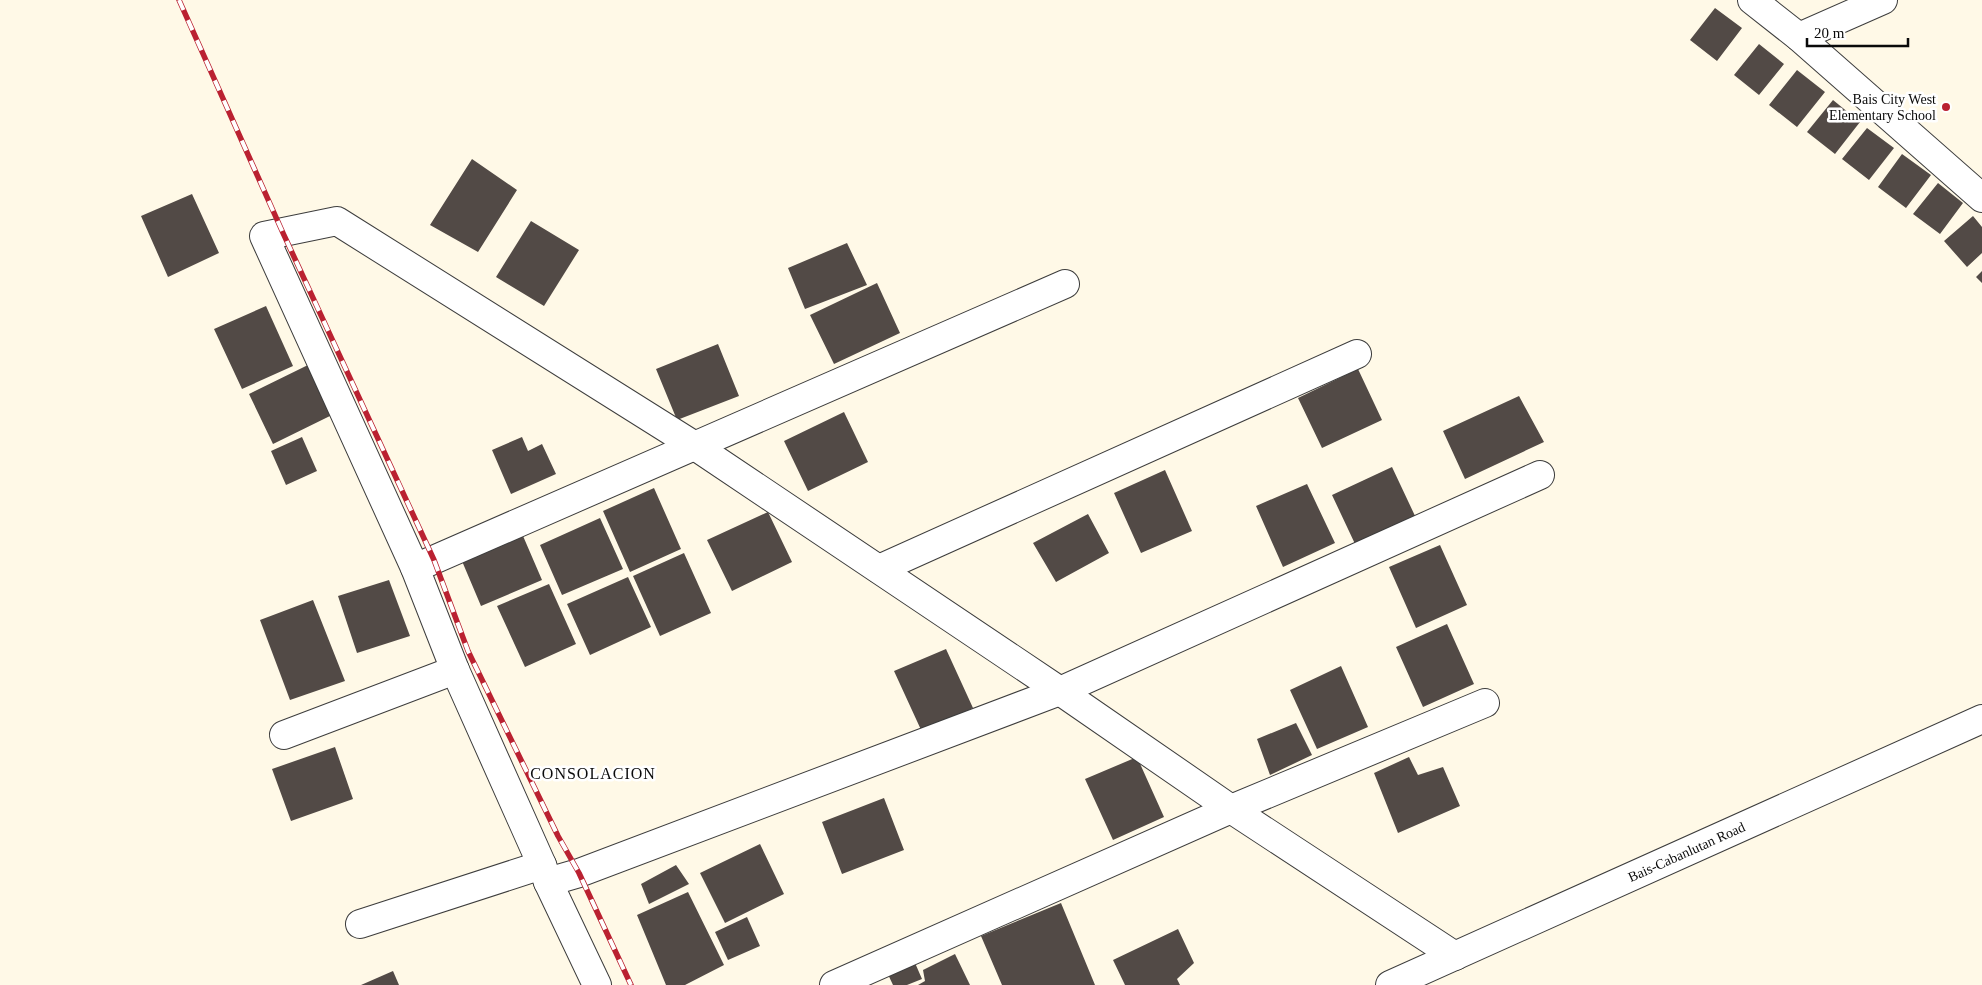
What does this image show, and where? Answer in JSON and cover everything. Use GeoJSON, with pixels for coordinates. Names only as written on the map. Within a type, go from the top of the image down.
{"type":"FeatureCollection","features":[{"type":"Feature","properties":{"kind":"street"},"geometry":{"type":"LineString","coordinates":[[1752,0],[1799,37],[1982,198]]}},
{"type":"Feature","properties":{"kind":"street"},"geometry":{"type":"LineString","coordinates":[[1799,37],[1883,0]]}},
{"type":"Feature","properties":{"kind":"street"},"geometry":{"type":"LineString","coordinates":[[597,985],[545,874],[455,670],[415,568],[264,236],[337,221],[695,446],[1060,691],[1231,809],[1455,956]]}},
{"type":"Feature","properties":{"kind":"street"},"geometry":{"type":"LineString","coordinates":[[415,568],[1064,284]]}},
{"type":"Feature","properties":{"kind":"street"},"geometry":{"type":"LineString","coordinates":[[879,569],[1357,354]]}},
{"type":"Feature","properties":{"kind":"street"},"geometry":{"type":"LineString","coordinates":[[360,924],[545,874],[579,873],[1060,691],[1540,474]]}},
{"type":"Feature","properties":{"kind":"street"},"geometry":{"type":"LineString","coordinates":[[284,735],[455,670]]}},
{"type":"Feature","properties":{"kind":"street"},"geometry":{"type":"LineString","coordinates":[[834,985],[1231,809],[1484,703]]}},
{"type":"Feature","properties":{"kind":"street","name":"Bais-Cabanlutan Road"},"geometry":{"type":"LineString","coordinates":[[1390,985],[1982,719]]}},
{"type":"Feature","properties":{"kind":"building"},"geometry":{"type":"Polygon","coordinates":[[[1715,8],[1742,28],[1717,61],[1690,40],[1715,8]]]}},
{"type":"Feature","properties":{"kind":"building"},"geometry":{"type":"Polygon","coordinates":[[[1759,44],[1784,64],[1759,95],[1734,75],[1759,44]]]}},
{"type":"Feature","properties":{"kind":"building"},"geometry":{"type":"Polygon","coordinates":[[[1797,70],[1825,92],[1797,127],[1769,105],[1797,70]]]}},
{"type":"Feature","properties":{"kind":"building"},"geometry":{"type":"Polygon","coordinates":[[[1833,100],[1860,122],[1835,154],[1807,132],[1833,100]]]}},
{"type":"Feature","properties":{"kind":"building"},"geometry":{"type":"Polygon","coordinates":[[[1867,128],[1894,148],[1869,180],[1842,159],[1867,128]]]}},
{"type":"Feature","properties":{"kind":"building"},"geometry":{"type":"Polygon","coordinates":[[[1902,154],[1931,175],[1906,208],[1878,187],[1902,154]]]}},
{"type":"Feature","properties":{"kind":"building"},"geometry":{"type":"Polygon","coordinates":[[[472,159],[517,190],[478,252],[430,225],[472,159]]]}},
{"type":"Feature","properties":{"kind":"building"},"geometry":{"type":"Polygon","coordinates":[[[1938,183],[1963,203],[1940,234],[1913,214],[1938,183]]]}},
{"type":"Feature","properties":{"kind":"building"},"geometry":{"type":"Polygon","coordinates":[[[192,194],[219,253],[168,277],[141,216],[192,194]]]}},
{"type":"Feature","properties":{"kind":"building"},"geometry":{"type":"Polygon","coordinates":[[[1973,216],[1982,227],[1982,253],[1967,267],[1944,241],[1973,216]]]}},
{"type":"Feature","properties":{"kind":"building"},"geometry":{"type":"Polygon","coordinates":[[[531,221],[579,250],[544,306],[496,277],[531,221]]]}},
{"type":"Feature","properties":{"kind":"building"},"geometry":{"type":"Polygon","coordinates":[[[847,243],[867,285],[805,309],[788,268],[847,243]]]}},
{"type":"Feature","properties":{"kind":"building"},"geometry":{"type":"Polygon","coordinates":[[[1982,271],[1982,283],[1976,277],[1982,271]]]}},
{"type":"Feature","properties":{"kind":"building"},"geometry":{"type":"Polygon","coordinates":[[[877,283],[900,333],[834,364],[810,315],[877,283]]]}},
{"type":"Feature","properties":{"kind":"building"},"geometry":{"type":"Polygon","coordinates":[[[266,306],[293,366],[242,389],[214,329],[266,306]]]}},
{"type":"Feature","properties":{"kind":"building"},"geometry":{"type":"Polygon","coordinates":[[[718,344],[739,396],[677,420],[656,369],[718,344]]]}},
{"type":"Feature","properties":{"kind":"building"},"geometry":{"type":"Polygon","coordinates":[[[308,365],[332,415],[273,444],[249,394],[308,365]]]}},
{"type":"Feature","properties":{"kind":"building"},"geometry":{"type":"Polygon","coordinates":[[[1358,369],[1382,420],[1322,448],[1298,398],[1358,369]]]}},
{"type":"Feature","properties":{"kind":"building"},"geometry":{"type":"Polygon","coordinates":[[[1519,396],[1544,442],[1465,479],[1443,431],[1519,396]]]}},
{"type":"Feature","properties":{"kind":"building"},"geometry":{"type":"Polygon","coordinates":[[[844,412],[868,462],[808,491],[784,441],[844,412]]]}},
{"type":"Feature","properties":{"kind":"building"},"geometry":{"type":"Polygon","coordinates":[[[302,437],[317,471],[286,485],[271,451],[302,437]]]}},
{"type":"Feature","properties":{"kind":"building"},"geometry":{"type":"Polygon","coordinates":[[[522,437],[528,451],[542,444],[556,474],[511,494],[492,450],[522,437]]]}},
{"type":"Feature","properties":{"kind":"building"},"geometry":{"type":"Polygon","coordinates":[[[1392,467],[1416,518],[1356,546],[1332,495],[1392,467]]]}},
{"type":"Feature","properties":{"kind":"building"},"geometry":{"type":"Polygon","coordinates":[[[1165,470],[1192,531],[1141,553],[1114,493],[1165,470]]]}},
{"type":"Feature","properties":{"kind":"building"},"geometry":{"type":"Polygon","coordinates":[[[1307,484],[1335,543],[1283,567],[1256,506],[1307,484]]]}},
{"type":"Feature","properties":{"kind":"building"},"geometry":{"type":"Polygon","coordinates":[[[654,488],[681,549],[630,572],[603,511],[654,488]]]}},
{"type":"Feature","properties":{"kind":"building"},"geometry":{"type":"Polygon","coordinates":[[[768,512],[792,562],[732,591],[707,540],[768,512]]]}},
{"type":"Feature","properties":{"kind":"building"},"geometry":{"type":"Polygon","coordinates":[[[1088,514],[1109,553],[1056,582],[1033,543],[1088,514]]]}},
{"type":"Feature","properties":{"kind":"building"},"geometry":{"type":"Polygon","coordinates":[[[600,518],[623,569],[562,595],[540,545],[600,518]]]}},
{"type":"Feature","properties":{"kind":"building"},"geometry":{"type":"Polygon","coordinates":[[[520,529],[542,580],[481,606],[459,554],[520,529]]]}},
{"type":"Feature","properties":{"kind":"building"},"geometry":{"type":"Polygon","coordinates":[[[1440,545],[1467,605],[1416,628],[1389,567],[1440,545]]]}},
{"type":"Feature","properties":{"kind":"building"},"geometry":{"type":"Polygon","coordinates":[[[684,553],[711,613],[660,636],[633,576],[684,553]]]}},
{"type":"Feature","properties":{"kind":"building"},"geometry":{"type":"Polygon","coordinates":[[[628,577],[651,627],[590,655],[567,604],[628,577]]]}},
{"type":"Feature","properties":{"kind":"building"},"geometry":{"type":"Polygon","coordinates":[[[389,580],[410,636],[357,653],[338,596],[389,580]]]}},
{"type":"Feature","properties":{"kind":"building"},"geometry":{"type":"Polygon","coordinates":[[[549,584],[576,644],[525,667],[497,606],[549,584]]]}},
{"type":"Feature","properties":{"kind":"building"},"geometry":{"type":"Polygon","coordinates":[[[313,600],[345,681],[290,700],[260,620],[313,600]]]}},
{"type":"Feature","properties":{"kind":"building"},"geometry":{"type":"Polygon","coordinates":[[[1447,624],[1474,684],[1423,707],[1396,647],[1447,624]]]}},
{"type":"Feature","properties":{"kind":"building"},"geometry":{"type":"Polygon","coordinates":[[[946,649],[973,708],[922,732],[894,671],[946,649]]]}},
{"type":"Feature","properties":{"kind":"building"},"geometry":{"type":"Polygon","coordinates":[[[1341,666],[1368,727],[1317,749],[1290,690],[1341,666]]]}},
{"type":"Feature","properties":{"kind":"building"},"geometry":{"type":"Polygon","coordinates":[[[1296,723],[1312,755],[1270,775],[1257,739],[1296,723]]]}},
{"type":"Feature","properties":{"kind":"building"},"geometry":{"type":"Polygon","coordinates":[[[335,747],[353,799],[291,821],[272,769],[335,747]]]}},
{"type":"Feature","properties":{"kind":"building"},"geometry":{"type":"Polygon","coordinates":[[[1137,757],[1164,817],[1113,840],[1085,779],[1137,757]]]}},
{"type":"Feature","properties":{"kind":"building"},"geometry":{"type":"Polygon","coordinates":[[[1409,757],[1418,775],[1443,767],[1460,806],[1398,833],[1374,773],[1409,757]]]}},
{"type":"Feature","properties":{"kind":"building"},"geometry":{"type":"Polygon","coordinates":[[[884,798],[904,850],[842,874],[822,822],[884,798]]]}},
{"type":"Feature","properties":{"kind":"building"},"geometry":{"type":"Polygon","coordinates":[[[760,844],[784,894],[725,923],[700,873],[760,844]]]}},
{"type":"Feature","properties":{"kind":"building"},"geometry":{"type":"Polygon","coordinates":[[[676,865],[689,884],[649,904],[641,884],[676,865]]]}},
{"type":"Feature","properties":{"kind":"building"},"geometry":{"type":"Polygon","coordinates":[[[688,892],[724,965],[685,985],[666,985],[637,915],[688,892]]]}},
{"type":"Feature","properties":{"kind":"building"},"geometry":{"type":"Polygon","coordinates":[[[1061,903],[1095,985],[1002,985],[981,936],[1061,903]]]}},
{"type":"Feature","properties":{"kind":"building"},"geometry":{"type":"Polygon","coordinates":[[[747,917],[760,946],[728,960],[715,932],[747,917]]]}},
{"type":"Feature","properties":{"kind":"building"},"geometry":{"type":"Polygon","coordinates":[[[1178,929],[1194,963],[1177,979],[1180,985],[1125,985],[1113,960],[1178,929]]]}},
{"type":"Feature","properties":{"kind":"building"},"geometry":{"type":"Polygon","coordinates":[[[955,954],[970,985],[918,985],[925,981],[923,970],[955,954]]]}},
{"type":"Feature","properties":{"kind":"building"},"geometry":{"type":"Polygon","coordinates":[[[912,956],[922,979],[907,985],[893,985],[885,968],[912,956]]]}},
{"type":"Feature","properties":{"kind":"building"},"geometry":{"type":"Polygon","coordinates":[[[393,971],[399,985],[361,985],[393,971]]]}},
{"type":"Feature","properties":{"kind":"railway"},"geometry":{"type":"LineString","coordinates":[[179,0],[283,233],[434,560],[468,651],[558,836],[579,873],[631,985]]}},
{"type":"Feature","properties":{"kind":"place","name":"Bais City West Elementary School"},"geometry":{"type":"Point","coordinates":[1946,107]}},
{"type":"Feature","properties":{"kind":"district","name":"CONSOLACION"},"geometry":{"type":"Point","coordinates":[593,773]}}]}
